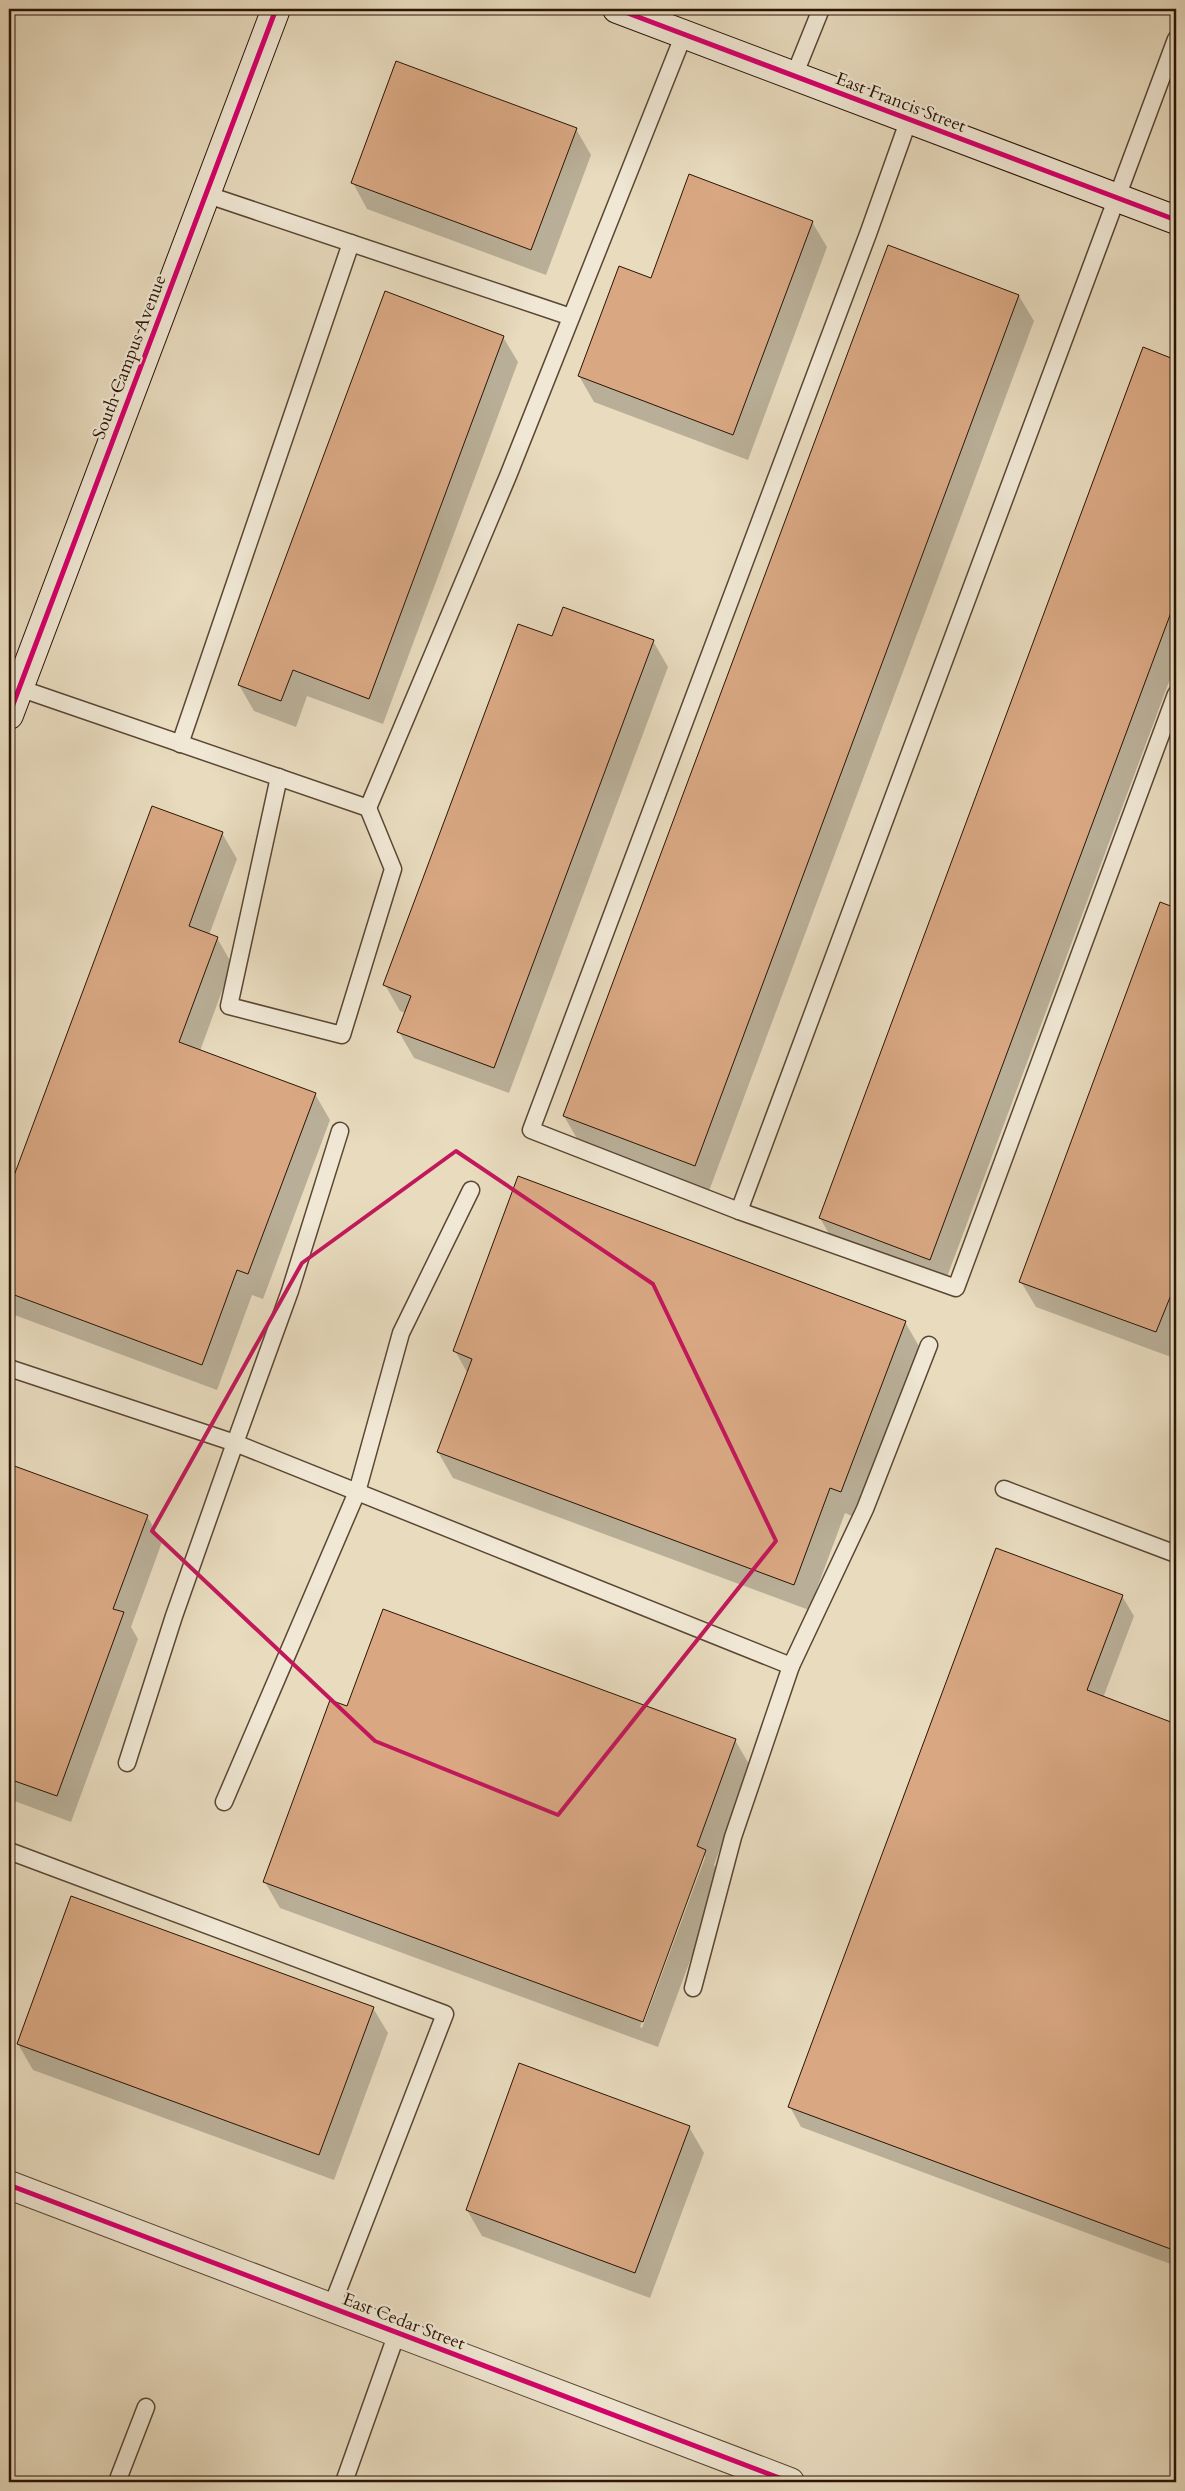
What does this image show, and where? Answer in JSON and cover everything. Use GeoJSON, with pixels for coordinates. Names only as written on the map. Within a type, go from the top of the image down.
{"type":"FeatureCollection","features":[{"type":"Feature","properties":{"kind":"street","name":"South Campus Avenue"},"geometry":{"type":"LineString","coordinates":[[9,715],[204,194],[276,9]]}},
{"type":"Feature","properties":{"kind":"street","name":"East Francis Street"},"geometry":{"type":"LineString","coordinates":[[617,9],[1176,220]]}},
{"type":"Feature","properties":{"kind":"street","name":"East Cedar Street"},"geometry":{"type":"LineString","coordinates":[[9,2185],[790,2482]]}},
{"type":"Feature","properties":{"kind":"lane"},"geometry":{"type":"LineString","coordinates":[[794,76],[821,9]]}},
{"type":"Feature","properties":{"kind":"lane"},"geometry":{"type":"LineString","coordinates":[[279,778],[229,1006],[342,1034],[393,869],[368,808],[508,476],[684,34]]}},
{"type":"Feature","properties":{"kind":"lane"},"geometry":{"type":"LineString","coordinates":[[740,1211],[1176,39]]}},
{"type":"Feature","properties":{"kind":"lane"},"geometry":{"type":"LineString","coordinates":[[909,119],[868,234],[531,1130],[740,1211],[956,1288],[1176,694]]}},
{"type":"Feature","properties":{"kind":"lane"},"geometry":{"type":"LineString","coordinates":[[204,194],[571,317]]}},
{"type":"Feature","properties":{"kind":"lane"},"geometry":{"type":"LineString","coordinates":[[180,744],[351,243]]}},
{"type":"Feature","properties":{"kind":"lane"},"geometry":{"type":"LineString","coordinates":[[19,688],[368,808]]}},
{"type":"Feature","properties":{"kind":"lane"},"geometry":{"type":"LineString","coordinates":[[127,1763],[174,1616],[290,1291],[340,1131]]}},
{"type":"Feature","properties":{"kind":"lane"},"geometry":{"type":"LineString","coordinates":[[224,1802],[356,1492],[401,1333],[472,1190]]}},
{"type":"Feature","properties":{"kind":"lane"},"geometry":{"type":"LineString","coordinates":[[693,1988],[733,1837],[791,1666],[865,1509],[929,1345]]}},
{"type":"Feature","properties":{"kind":"lane"},"geometry":{"type":"LineString","coordinates":[[9,1368],[235,1444],[791,1666]]}},
{"type":"Feature","properties":{"kind":"lane"},"geometry":{"type":"LineString","coordinates":[[1004,1489],[1176,1554]]}},
{"type":"Feature","properties":{"kind":"lane"},"geometry":{"type":"LineString","coordinates":[[9,1851],[445,2014],[331,2308]]}},
{"type":"Feature","properties":{"kind":"lane"},"geometry":{"type":"LineString","coordinates":[[344,2482],[397,2333]]}},
{"type":"Feature","properties":{"kind":"lane"},"geometry":{"type":"LineString","coordinates":[[117,2482],[146,2407]]}},
{"type":"Feature","properties":{"kind":"highlighted area"},"geometry":{"type":"Polygon","coordinates":[[[456,1151],[653,1284],[776,1541],[558,1815],[375,1741],[152,1531],[302,1263],[456,1151]]]}},
{"type":"Feature","properties":{"kind":"building"},"geometry":{"type":"Polygon","coordinates":[[[396,61],[577,128],[531,250],[351,183],[396,61]]]}},
{"type":"Feature","properties":{"kind":"building"},"geometry":{"type":"Polygon","coordinates":[[[689,174],[813,221],[733,435],[578,376],[619,266],[651,278],[689,174]]]}},
{"type":"Feature","properties":{"kind":"building"},"geometry":{"type":"Polygon","coordinates":[[[888,245],[1019,295],[695,1166],[563,1116],[888,245]]]}},
{"type":"Feature","properties":{"kind":"building"},"geometry":{"type":"Polygon","coordinates":[[[385,291],[504,336],[369,699],[293,670],[281,701],[238,685],[385,291]]]}},
{"type":"Feature","properties":{"kind":"building"},"geometry":{"type":"Polygon","coordinates":[[[1143,347],[1176,360],[1176,599],[930,1260],[819,1218],[1143,347]]]}},
{"type":"Feature","properties":{"kind":"building"},"geometry":{"type":"Polygon","coordinates":[[[563,607],[654,640],[494,1068],[397,1032],[411,996],[383,985],[518,624],[552,636],[563,607]]]}},
{"type":"Feature","properties":{"kind":"building"},"geometry":{"type":"Polygon","coordinates":[[[152,806],[223,832],[189,926],[218,937],[179,1042],[316,1093],[248,1274],[237,1270],[202,1365],[9,1293],[9,1189],[152,806]]]}},
{"type":"Feature","properties":{"kind":"building"},"geometry":{"type":"Polygon","coordinates":[[[1160,902],[1176,908],[1176,1297],[1171,1295],[1156,1332],[1019,1282],[1160,902]]]}},
{"type":"Feature","properties":{"kind":"building"},"geometry":{"type":"Polygon","coordinates":[[[518,1176],[906,1321],[841,1492],[830,1488],[794,1585],[437,1452],[472,1359],[453,1351],[518,1176]]]}},
{"type":"Feature","properties":{"kind":"building"},"geometry":{"type":"Polygon","coordinates":[[[9,1464],[148,1515],[113,1609],[124,1612],[57,1796],[9,1779],[9,1464]]]}},
{"type":"Feature","properties":{"kind":"building"},"geometry":{"type":"Polygon","coordinates":[[[996,1548],[1123,1595],[1087,1690],[1176,1724],[1176,2251],[788,2107],[996,1548]]]}},
{"type":"Feature","properties":{"kind":"building"},"geometry":{"type":"Polygon","coordinates":[[[383,1609],[736,1739],[697,1846],[706,1850],[643,2022],[263,1882],[330,1700],[347,1706],[383,1609]]]}},
{"type":"Feature","properties":{"kind":"building"},"geometry":{"type":"Polygon","coordinates":[[[71,1896],[374,2007],[319,2155],[17,2044],[71,1896]]]}},
{"type":"Feature","properties":{"kind":"building"},"geometry":{"type":"Polygon","coordinates":[[[519,2063],[690,2126],[635,2273],[466,2210],[519,2063]]]}},
{"type":"Feature","properties":{"kind":"cycle path"},"geometry":{"type":"LineString","coordinates":[[9,715],[276,9]]}},
{"type":"Feature","properties":{"kind":"cycle path"},"geometry":{"type":"LineString","coordinates":[[617,9],[1176,220]]}},
{"type":"Feature","properties":{"kind":"cycle path"},"geometry":{"type":"LineString","coordinates":[[9,2185],[790,2482]]}}]}
